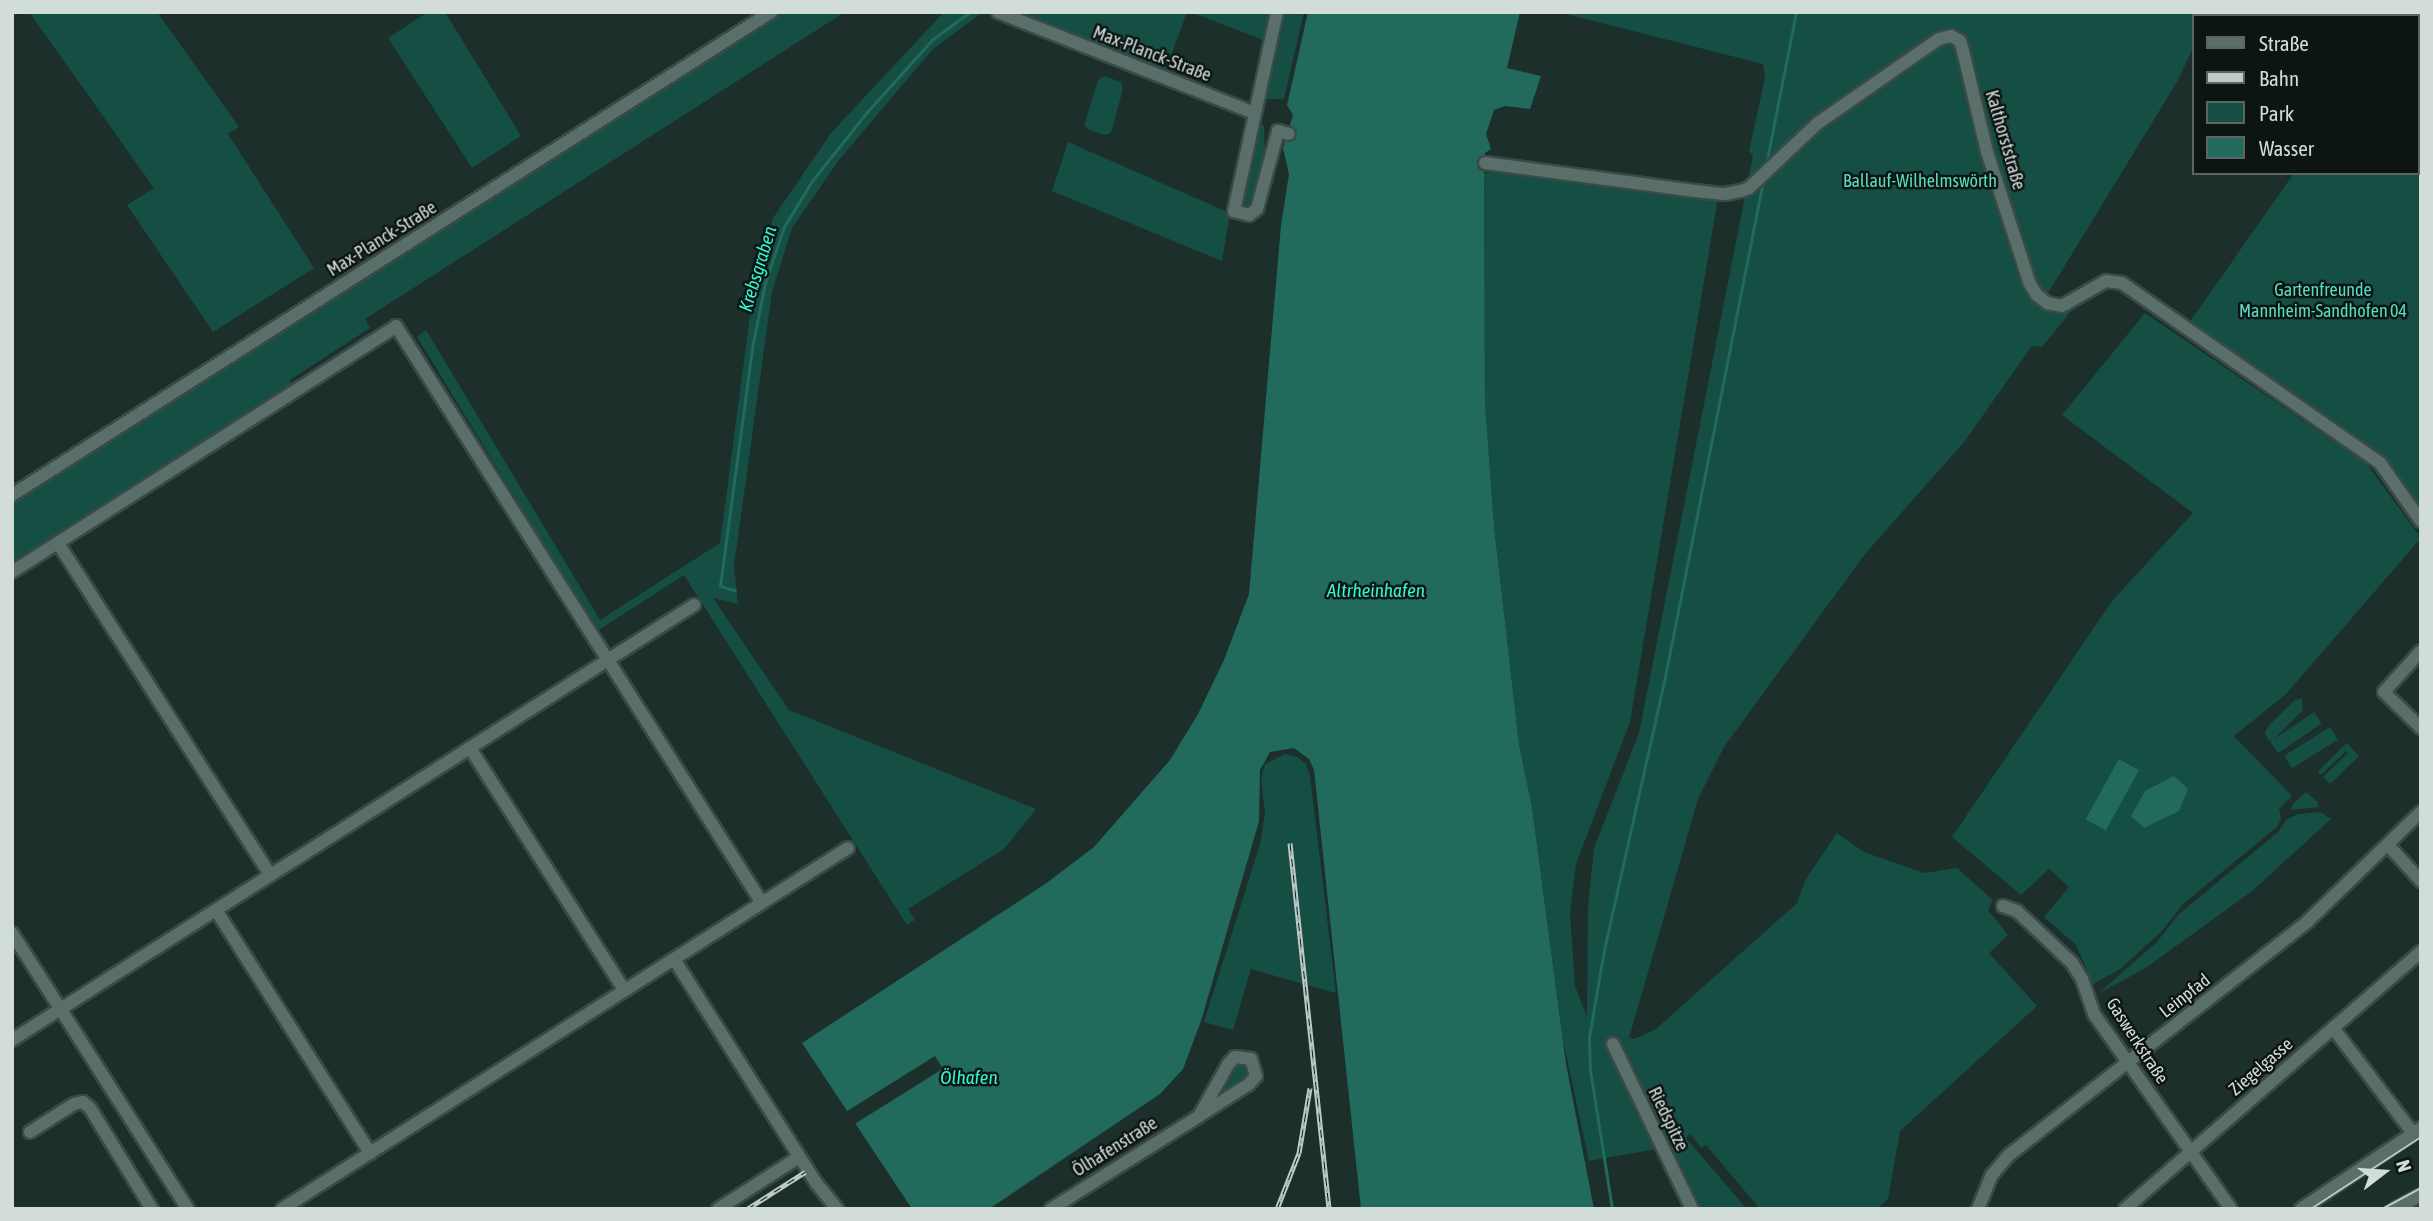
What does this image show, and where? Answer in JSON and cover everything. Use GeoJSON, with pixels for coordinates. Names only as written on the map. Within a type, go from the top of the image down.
{"type":"FeatureCollection","features":[{"type":"Feature","properties":{"kind":"street","name":"Max-Planck-Straße"},"geometry":{"type":"LineString","coordinates":[[12,495],[771,12]]}},
{"type":"Feature","properties":{"kind":"street","name":"Max-Planck-Straße"},"geometry":{"type":"LineString","coordinates":[[998,12],[1255,113]]}},
{"type":"Feature","properties":{"kind":"street"},"geometry":{"type":"LineString","coordinates":[[1277,12],[1234,211],[1249,215],[1257,209],[1278,131],[1289,134]]}},
{"type":"Feature","properties":{"kind":"street","name":"Kalthorststraße"},"geometry":{"type":"LineString","coordinates":[[1485,163],[1725,194],[1749,188],[1818,123],[1939,38],[1951,36],[1959,41],[1987,152],[2030,284],[2037,295],[2046,303],[2062,306],[2106,281],[2122,283],[2379,463],[2421,521]]}},
{"type":"Feature","properties":{"kind":"street"},"geometry":{"type":"LineString","coordinates":[[12,572],[396,326],[762,902]]}},
{"type":"Feature","properties":{"kind":"street"},"geometry":{"type":"LineString","coordinates":[[58,543],[270,876]]}},
{"type":"Feature","properties":{"kind":"street"},"geometry":{"type":"LineString","coordinates":[[12,1040],[694,605]]}},
{"type":"Feature","properties":{"kind":"street"},"geometry":{"type":"LineString","coordinates":[[2421,651],[2384,692],[2421,728]]}},
{"type":"Feature","properties":{"kind":"street"},"geometry":{"type":"LineString","coordinates":[[470,748],[625,990]]}},
{"type":"Feature","properties":{"kind":"street","name":"Leinpfad"},"geometry":{"type":"LineString","coordinates":[[1978,1209],[1992,1175],[2009,1155],[2308,921],[2421,812]]}},
{"type":"Feature","properties":{"kind":"street"},"geometry":{"type":"LineString","coordinates":[[2388,845],[2421,881]]}},
{"type":"Feature","properties":{"kind":"street"},"geometry":{"type":"LineString","coordinates":[[282,1209],[848,848]]}},
{"type":"Feature","properties":{"kind":"street","name":"Gaswerkstraße"},"geometry":{"type":"LineString","coordinates":[[2004,906],[2017,911],[2071,963],[2082,979],[2094,1014],[2231,1209]]}},
{"type":"Feature","properties":{"kind":"street"},"geometry":{"type":"LineString","coordinates":[[216,910],[370,1153]]}},
{"type":"Feature","properties":{"kind":"street"},"geometry":{"type":"LineString","coordinates":[[12,933],[188,1209]]}},
{"type":"Feature","properties":{"kind":"street","name":"Ziegelgasse"},"geometry":{"type":"LineString","coordinates":[[2125,1209],[2421,952]]}},
{"type":"Feature","properties":{"kind":"street"},"geometry":{"type":"LineString","coordinates":[[674,959],[799,1157],[837,1209]]}},
{"type":"Feature","properties":{"kind":"street"},"geometry":{"type":"LineString","coordinates":[[2301,1209],[2417,1130],[2333,1027]]}},
{"type":"Feature","properties":{"kind":"street","name":"Riedspitze"},"geometry":{"type":"LineString","coordinates":[[1613,1044],[1692,1209]]}},
{"type":"Feature","properties":{"kind":"street","name":"Ölhafenstraße"},"geometry":{"type":"LineString","coordinates":[[1051,1209],[1199,1116],[1249,1084],[1256,1076],[1251,1059],[1235,1057],[1229,1063],[1199,1116]]}},
{"type":"Feature","properties":{"kind":"street"},"geometry":{"type":"LineString","coordinates":[[30,1132],[74,1104],[83,1102],[90,1108],[152,1209]]}},
{"type":"Feature","properties":{"kind":"street"},"geometry":{"type":"LineString","coordinates":[[718,1209],[799,1157]]}},
{"type":"Feature","properties":{"kind":"street"},"geometry":{"type":"LineString","coordinates":[[2395,1209],[2415,1202]]}},
{"type":"Feature","properties":{"kind":"green space"},"geometry":{"type":"Polygon","coordinates":[[[29,12],[157,12],[239,127],[228,134],[314,268],[213,332],[127,205],[154,188],[29,12]]]}},
{"type":"Feature","properties":{"kind":"green space"},"geometry":{"type":"Polygon","coordinates":[[[428,12],[445,12],[521,136],[472,168],[388,38],[428,12]]]}},
{"type":"Feature","properties":{"kind":"green space"},"geometry":{"type":"Polygon","coordinates":[[[782,12],[845,12],[365,319],[370,328],[290,380],[292,385],[12,563],[12,503],[782,12]]]}},
{"type":"Feature","properties":{"kind":"green space"},"geometry":{"type":"Polygon","coordinates":[[[944,12],[983,12],[932,50],[839,160],[792,228],[772,292],[734,566],[738,604],[713,598],[789,710],[1036,809],[1004,849],[908,909],[915,920],[907,925],[684,575],[597,631],[417,337],[426,330],[600,620],[720,543],[754,285],[773,218],[831,133],[944,12]]]}},
{"type":"Feature","properties":{"kind":"green space"},"geometry":{"type":"Polygon","coordinates":[[[1008,12],[1187,12],[1165,72],[1008,12]]]}},
{"type":"Feature","properties":{"kind":"green space"},"geometry":{"type":"Polygon","coordinates":[[[1190,12],[1304,12],[1284,99],[1264,99],[1266,41],[1190,12]]]}},
{"type":"Feature","properties":{"kind":"green space","name":"Ballauf-Wilhelmswörth"},"geometry":{"type":"Polygon","coordinates":[[[1558,12],[2209,12],[2192,14],[2192,50],[2177,82],[2042,303],[2058,310],[2072,310],[2042,347],[2032,346],[1964,442],[1865,554],[1724,747],[1698,799],[1629,1038],[1634,1039],[1656,1029],[1797,903],[1806,879],[1837,833],[1864,852],[1924,873],[1957,868],[1993,900],[1988,910],[2008,935],[1989,953],[2037,1006],[1900,1131],[1888,1199],[1877,1209],[1760,1209],[1706,1145],[1701,1148],[1690,1134],[1686,1138],[1747,1209],[1695,1209],[1668,1147],[1589,1161],[1563,1040],[1532,807],[1519,744],[1494,526],[1485,403],[1484,173],[1514,169],[1718,198],[1630,722],[1576,864],[1570,912],[1575,986],[1587,1017],[1588,906],[1594,848],[1639,733],[1753,156],[1749,151],[1765,78],[1763,64],[1558,12]]]}},
{"type":"Feature","properties":{"kind":"green space","name":"Gartenfreunde Mannheim-Sandhofen 04"},"geometry":{"type":"Polygon","coordinates":[[[2421,12],[2421,513],[2383,462],[2187,326],[2293,175],[2419,175],[2419,14],[2405,14],[2421,12]]]}},
{"type":"Feature","properties":{"kind":"green space"},"geometry":{"type":"Polygon","coordinates":[[[1104,76],[1121,82],[1123,89],[1111,133],[1105,135],[1089,130],[1084,125],[1098,80],[1104,76]]]}},
{"type":"Feature","properties":{"kind":"green space"},"geometry":{"type":"Polygon","coordinates":[[[1258,124],[1264,125],[1265,156],[1253,205],[1247,212],[1237,210],[1258,124]]]}},
{"type":"Feature","properties":{"kind":"green space"},"geometry":{"type":"Polygon","coordinates":[[[1068,142],[1230,213],[1222,261],[1052,191],[1068,142]]]}},
{"type":"Feature","properties":{"kind":"green space"},"geometry":{"type":"Polygon","coordinates":[[[2145,313],[2367,464],[2421,538],[2286,694],[2234,736],[2292,796],[2279,809],[2281,818],[2277,827],[2183,904],[2162,931],[2120,969],[2093,984],[2076,945],[2044,917],[2069,887],[2049,869],[2021,895],[1952,837],[2112,601],[2193,513],[2062,415],[2145,313]]]}},
{"type":"Feature","properties":{"kind":"green space"},"geometry":{"type":"Polygon","coordinates":[[[2302,698],[2303,710],[2272,741],[2268,740],[2265,733],[2269,725],[2295,700],[2302,698]]]}},
{"type":"Feature","properties":{"kind":"green space"},"geometry":{"type":"Polygon","coordinates":[[[2314,712],[2322,724],[2278,753],[2270,742],[2314,712]]]}},
{"type":"Feature","properties":{"kind":"green space"},"geometry":{"type":"Polygon","coordinates":[[[2330,727],[2338,740],[2292,768],[2284,756],[2330,727]]]}},
{"type":"Feature","properties":{"kind":"green space"},"geometry":{"type":"Polygon","coordinates":[[[2347,743],[2359,756],[2330,784],[2323,777],[2348,753],[2346,751],[2321,775],[2318,771],[2347,743]]]}},
{"type":"Feature","properties":{"kind":"green space"},"geometry":{"type":"Polygon","coordinates":[[[1285,754],[1297,757],[1306,764],[1310,775],[1336,993],[1307,985],[1292,844],[1288,844],[1303,984],[1251,969],[1233,1030],[1204,1022],[1260,844],[1265,813],[1261,778],[1265,764],[1285,754]]]}},
{"type":"Feature","properties":{"kind":"green space"},"geometry":{"type":"Polygon","coordinates":[[[2306,792],[2318,802],[2318,807],[2291,810],[2292,805],[2306,792]]]}},
{"type":"Feature","properties":{"kind":"green space"},"geometry":{"type":"Polygon","coordinates":[[[2320,812],[2331,819],[2251,892],[2144,969],[2099,993],[2157,942],[2178,915],[2279,831],[2286,820],[2298,814],[2320,812]]]}},
{"type":"Feature","properties":{"kind":"green space"},"geometry":{"type":"Polygon","coordinates":[[[1239,1063],[1248,1067],[1246,1079],[1216,1098],[1233,1066],[1239,1063]]]}},
{"type":"Feature","properties":{"kind":"water","name":"Altrheinhafen"},"geometry":{"type":"Polygon","coordinates":[[[1308,12],[1520,12],[1507,68],[1541,76],[1530,109],[1505,106],[1494,110],[1486,134],[1491,149],[1485,153],[1484,173],[1485,403],[1494,526],[1519,744],[1532,807],[1566,1064],[1594,1209],[1361,1209],[1314,770],[1309,759],[1294,748],[1270,752],[1260,770],[1259,821],[1201,1021],[1183,1069],[1160,1094],[989,1209],[912,1209],[802,1043],[1048,882],[1094,847],[1170,760],[1198,714],[1224,660],[1249,594],[1281,225],[1289,174],[1283,148],[1293,115],[1287,105],[1308,12]]]}},
{"type":"Feature","properties":{"kind":"water"},"geometry":{"type":"Polygon","coordinates":[[[2119,759],[2139,770],[2106,830],[2086,819],[2119,759]]]}},
{"type":"Feature","properties":{"kind":"water"},"geometry":{"type":"Polygon","coordinates":[[[2174,776],[2188,789],[2179,811],[2144,828],[2131,816],[2145,791],[2174,776]]]}},
{"type":"Feature","properties":{"kind":"pier"},"geometry":{"type":"Polygon","coordinates":[[[935,1056],[943,1069],[852,1125],[844,1113],[935,1056]]]}},
{"type":"Feature","properties":{"kind":"waterway","name":"Krebsgraben"},"geometry":{"type":"LineString","coordinates":[[735,591],[720,586],[753,343],[765,283],[784,227],[812,181],[867,112],[933,39],[970,12]]}},
{"type":"Feature","properties":{"kind":"waterway"},"geometry":{"type":"LineString","coordinates":[[1766,165],[1796,12]]}},
{"type":"Feature","properties":{"kind":"waterway"},"geometry":{"type":"LineString","coordinates":[[1612,1209],[1590,1070],[1589,1037],[1604,950],[1665,677],[1763,181]]}},
{"type":"Feature","properties":{"kind":"tram line"},"geometry":{"type":"LineString","coordinates":[[2311,1209],[2421,1137]]}},
{"type":"Feature","properties":{"kind":"tram line"},"geometry":{"type":"LineString","coordinates":[[2382,1209],[2421,1188]]}},
{"type":"Feature","properties":{"kind":"railway"},"geometry":{"type":"LineString","coordinates":[[1290,843],[1329,1209]]}},
{"type":"Feature","properties":{"kind":"railway"},"geometry":{"type":"LineString","coordinates":[[1277,1209],[1299,1153],[1310,1088]]}},
{"type":"Feature","properties":{"kind":"railway"},"geometry":{"type":"LineString","coordinates":[[747,1209],[805,1172]]}},
{"type":"Feature","properties":{"kind":"water label","name":"Ölhafen"},"geometry":{"type":"Point","coordinates":[969,1078]}}]}
